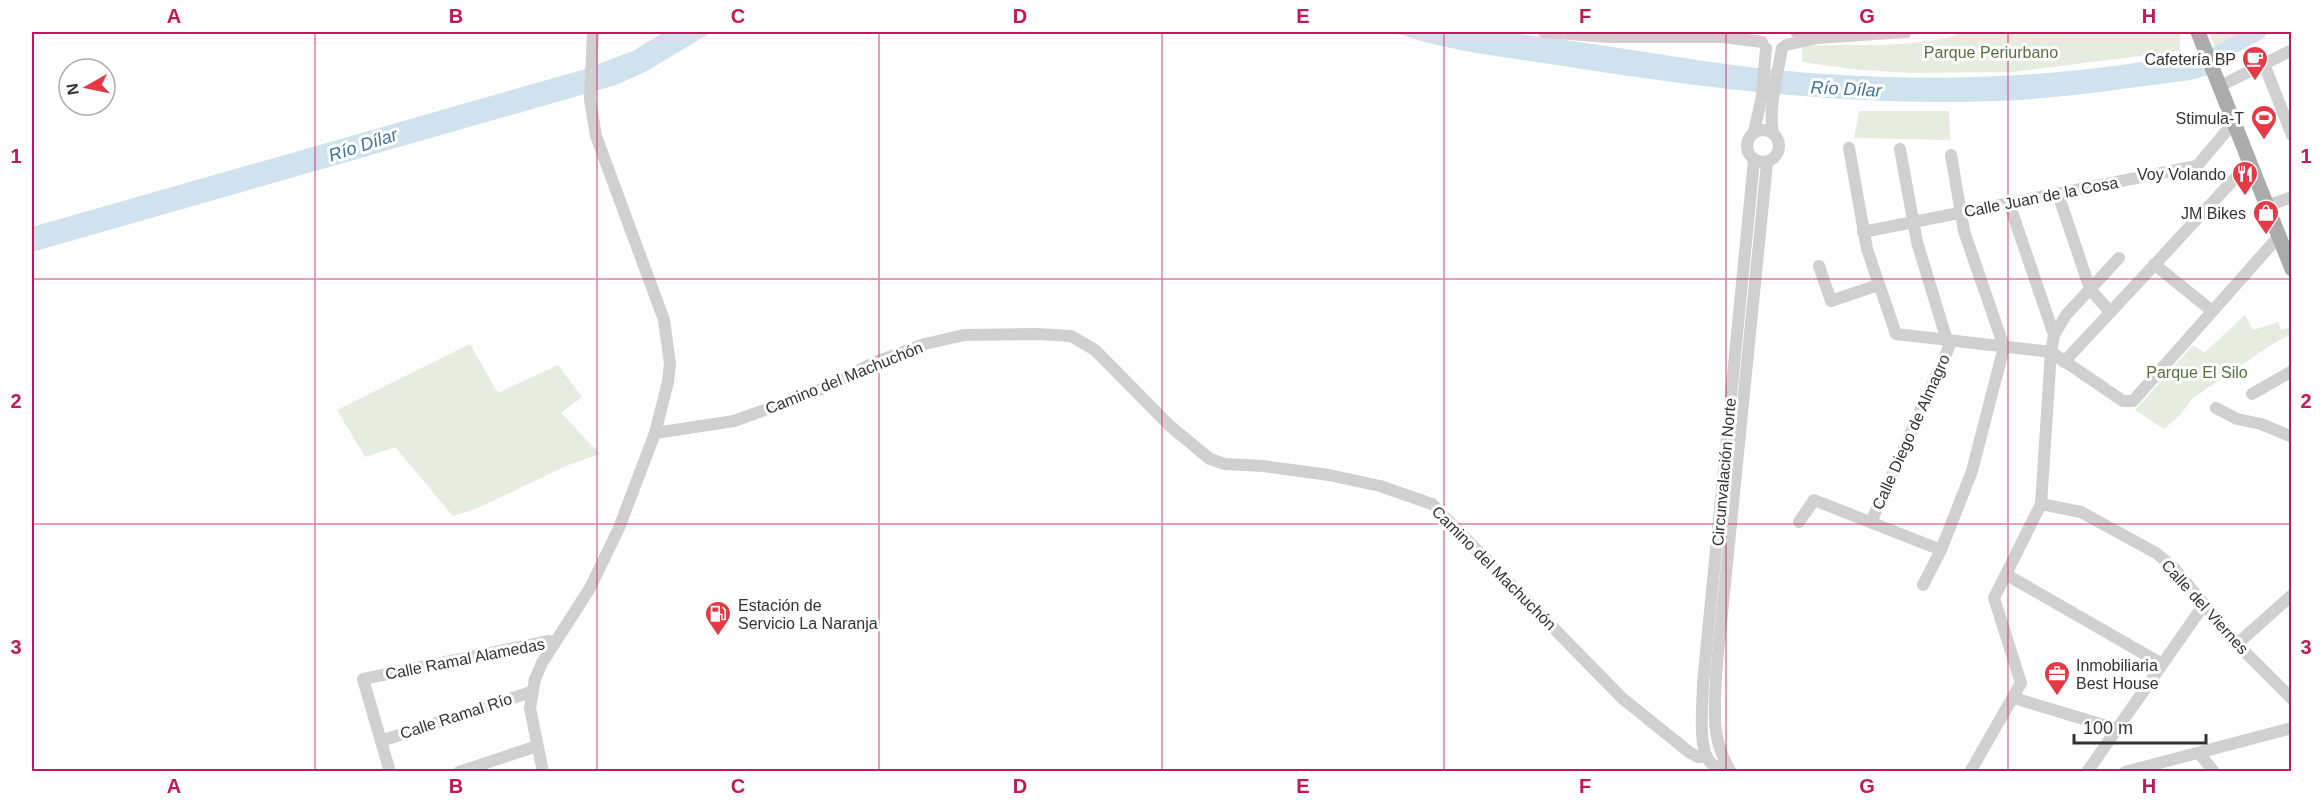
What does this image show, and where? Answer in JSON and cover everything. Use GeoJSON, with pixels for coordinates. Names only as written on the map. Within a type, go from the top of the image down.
{"type":"FeatureCollection","features":[{"type":"Feature","properties":{"kind":"main road"},"geometry":{"type":"LineString","coordinates":[[2198,32],[2291,267]]}},
{"type":"Feature","properties":{"kind":"street"},"geometry":{"type":"LineString","coordinates":[[543,771],[530,708],[531,692],[542,663],[599,571],[619,528],[655,433],[668,382],[670,364],[664,320],[596,135],[590,99],[593,32]]}},
{"type":"Feature","properties":{"kind":"street"},"geometry":{"type":"LineString","coordinates":[[1544,32],[1608,37],[1723,37],[1763,40],[1774,50],[1817,38],[1906,32]]}},
{"type":"Feature","properties":{"kind":"street"},"geometry":{"type":"LineString","coordinates":[[1723,37],[1753,32]]}},
{"type":"Feature","properties":{"kind":"street"},"geometry":{"type":"LineString","coordinates":[[1768,97],[1773,133],[1779,144],[1779,152],[1774,159],[1760,162],[1747,152],[1747,141],[1754,132],[1768,97],[1772,68],[1784,46],[1788,32]]}},
{"type":"Feature","properties":{"kind":"street"},"geometry":{"type":"LineString","coordinates":[[1796,32],[1817,38]]}},
{"type":"Feature","properties":{"kind":"street"},"geometry":{"type":"LineString","coordinates":[[1763,40],[1772,68]]}},
{"type":"Feature","properties":{"kind":"street"},"geometry":{"type":"LineString","coordinates":[[2218,81],[2264,64],[2292,50]]}},
{"type":"Feature","properties":{"kind":"street"},"geometry":{"type":"LineString","coordinates":[[2264,64],[2292,135]]}},
{"type":"Feature","properties":{"kind":"street","name":"Calle Juan de la Cosa"},"geometry":{"type":"LineString","coordinates":[[1863,231],[2197,166],[2234,122]]}},
{"type":"Feature","properties":{"kind":"street"},"geometry":{"type":"LineString","coordinates":[[1754,132],[1764,130],[1773,133]]}},
{"type":"Feature","properties":{"kind":"street"},"geometry":{"type":"LineString","coordinates":[[1849,148],[1863,231],[1878,285],[1896,334],[2050,352],[2123,401],[2133,401],[2279,236]]}},
{"type":"Feature","properties":{"kind":"street"},"geometry":{"type":"LineString","coordinates":[[1900,149],[1917,242],[1949,341]]}},
{"type":"Feature","properties":{"kind":"street"},"geometry":{"type":"LineString","coordinates":[[1923,585],[1941,550],[1972,471],[2004,347],[1964,231],[1951,155]]}},
{"type":"Feature","properties":{"kind":"street","name":"Circunvalación Norte"},"geometry":{"type":"LineString","coordinates":[[1730,771],[1721,755],[1715,735],[1716,674],[1760,162]]}},
{"type":"Feature","properties":{"kind":"street","name":"Circunvalación Norte"},"geometry":{"type":"LineString","coordinates":[[1730,771],[1712,763],[1702,744],[1703,683],[1760,162]]}},
{"type":"Feature","properties":{"kind":"street"},"geometry":{"type":"LineString","coordinates":[[2064,362],[2250,162]]}},
{"type":"Feature","properties":{"kind":"street"},"geometry":{"type":"LineString","coordinates":[[2058,194],[2090,290],[2110,312]]}},
{"type":"Feature","properties":{"kind":"street"},"geometry":{"type":"LineString","coordinates":[[2267,206],[2292,197]]}},
{"type":"Feature","properties":{"kind":"street"},"geometry":{"type":"LineString","coordinates":[[2009,203],[2054,335]]}},
{"type":"Feature","properties":{"kind":"street"},"geometry":{"type":"LineString","coordinates":[[1970,771],[2022,683],[1994,598],[2041,504],[2050,352],[2054,335],[2066,315],[2119,258]]}},
{"type":"Feature","properties":{"kind":"street"},"geometry":{"type":"LineString","coordinates":[[2154,264],[2212,311]]}},
{"type":"Feature","properties":{"kind":"street"},"geometry":{"type":"LineString","coordinates":[[1819,266],[1831,301],[1878,285]]}},
{"type":"Feature","properties":{"kind":"street","name":"Camino del Machuchón"},"geometry":{"type":"LineString","coordinates":[[655,433],[734,421],[827,387],[873,363],[926,344],[964,335],[1071,336],[1095,350],[1170,426],[1210,459],[1225,464],[1263,466],[1350,479],[1380,486],[1432,504],[1622,698],[1689,752],[1698,757],[1707,757]]}},
{"type":"Feature","properties":{"kind":"street","name":"Calle Diego de Almagro"},"geometry":{"type":"LineString","coordinates":[[1871,522],[1950,347],[1949,341]]}},
{"type":"Feature","properties":{"kind":"street"},"geometry":{"type":"LineString","coordinates":[[2252,394],[2292,371]]}},
{"type":"Feature","properties":{"kind":"street"},"geometry":{"type":"LineString","coordinates":[[2216,408],[2237,419],[2261,424],[2292,437]]}},
{"type":"Feature","properties":{"kind":"street"},"geometry":{"type":"LineString","coordinates":[[1799,522],[1814,500],[1941,550]]}},
{"type":"Feature","properties":{"kind":"street","name":"Calle del Viernes"},"geometry":{"type":"LineString","coordinates":[[2041,504],[2081,512],[2156,553],[2174,568],[2203,606],[2237,644],[2291,697]]}},
{"type":"Feature","properties":{"kind":"street"},"geometry":{"type":"LineString","coordinates":[[2007,575],[2162,664]]}},
{"type":"Feature","properties":{"kind":"street"},"geometry":{"type":"LineString","coordinates":[[2237,644],[2292,595]]}},
{"type":"Feature","properties":{"kind":"street"},"geometry":{"type":"LineString","coordinates":[[2087,771],[2203,606]]}},
{"type":"Feature","properties":{"kind":"street","name":"Calle Ramal Alamedas"},"geometry":{"type":"LineString","coordinates":[[390,771],[363,679],[549,641],[554,644]]}},
{"type":"Feature","properties":{"kind":"street","name":"Calle Ramal Río"},"geometry":{"type":"LineString","coordinates":[[381,741],[531,692]]}},
{"type":"Feature","properties":{"kind":"street"},"geometry":{"type":"LineString","coordinates":[[2014,698],[2117,729]]}},
{"type":"Feature","properties":{"kind":"street"},"geometry":{"type":"LineString","coordinates":[[2125,771],[2292,728]]}},
{"type":"Feature","properties":{"kind":"street"},"geometry":{"type":"LineString","coordinates":[[1707,757],[1712,752],[1715,735]]}},
{"type":"Feature","properties":{"kind":"street"},"geometry":{"type":"LineString","coordinates":[[459,771],[537,746]]}},
{"type":"Feature","properties":{"kind":"street"},"geometry":{"type":"LineString","coordinates":[[2199,753],[2214,771]]}},
{"type":"Feature","properties":{"kind":"green space","name":"Parque Periurbano"},"geometry":{"type":"Polygon","coordinates":[[[1966,32],[2180,32],[2180,51],[2013,72],[1911,73],[1851,69],[1802,62],[1802,46],[1906,44],[1946,38],[1966,32]]]}},
{"type":"Feature","properties":{"kind":"green space"},"geometry":{"type":"Polygon","coordinates":[[[2209,32],[2250,32],[2215,47],[2209,32]]]}},
{"type":"Feature","properties":{"kind":"green space"},"geometry":{"type":"Polygon","coordinates":[[[1859,111],[1949,111],[1950,140],[1854,138],[1859,111]]]}},
{"type":"Feature","properties":{"kind":"green space","name":"Parque El Silo"},"geometry":{"type":"Polygon","coordinates":[[[2245,315],[2253,330],[2278,322],[2281,330],[2291,327],[2291,334],[2193,398],[2180,415],[2164,429],[2135,410],[2193,345],[2204,353],[2245,315]]]}},
{"type":"Feature","properties":{"kind":"green space"},"geometry":{"type":"Polygon","coordinates":[[[470,344],[498,393],[558,365],[582,397],[561,413],[600,454],[568,465],[478,508],[453,516],[395,447],[365,457],[337,410],[470,344]]]}},
{"type":"Feature","properties":{"kind":"water"},"geometry":{"type":"Polygon","coordinates":[[[1462,30],[1502,32],[1757,68],[1923,78],[1979,77],[2089,69],[2199,52],[2208,75],[2191,80],[2094,93],[2020,100],[1943,102],[1838,99],[1680,83],[1507,58],[1437,45],[1393,32],[1462,30]]]}},
{"type":"Feature","properties":{"kind":"water"},"geometry":{"type":"Polygon","coordinates":[[[664,32],[712,32],[645,72],[616,85],[32,252],[32,227],[582,70],[633,51],[664,32]]]}},
{"type":"Feature","properties":{"kind":"waterway","name":"Río Dílar"},"geometry":{"type":"LineString","coordinates":[[2194,63],[2218,54],[2258,32]]}},
{"type":"Feature","properties":{"kind":"place","name":"Cafetería BP"},"geometry":{"type":"Point","coordinates":[2255,82]}},
{"type":"Feature","properties":{"kind":"place","name":"Stimula-T"},"geometry":{"type":"Point","coordinates":[2264,141]}},
{"type":"Feature","properties":{"kind":"place","name":"Voy Volando"},"geometry":{"type":"Point","coordinates":[2245,197]}},
{"type":"Feature","properties":{"kind":"place","name":"JM Bikes"},"geometry":{"type":"Point","coordinates":[2266,236]}},
{"type":"Feature","properties":{"kind":"place","name":"Estación de Servicio La Naranja"},"geometry":{"type":"Point","coordinates":[718,637]}},
{"type":"Feature","properties":{"kind":"place","name":"Inmobiliaria Best House"},"geometry":{"type":"Point","coordinates":[2057,697]}}]}
